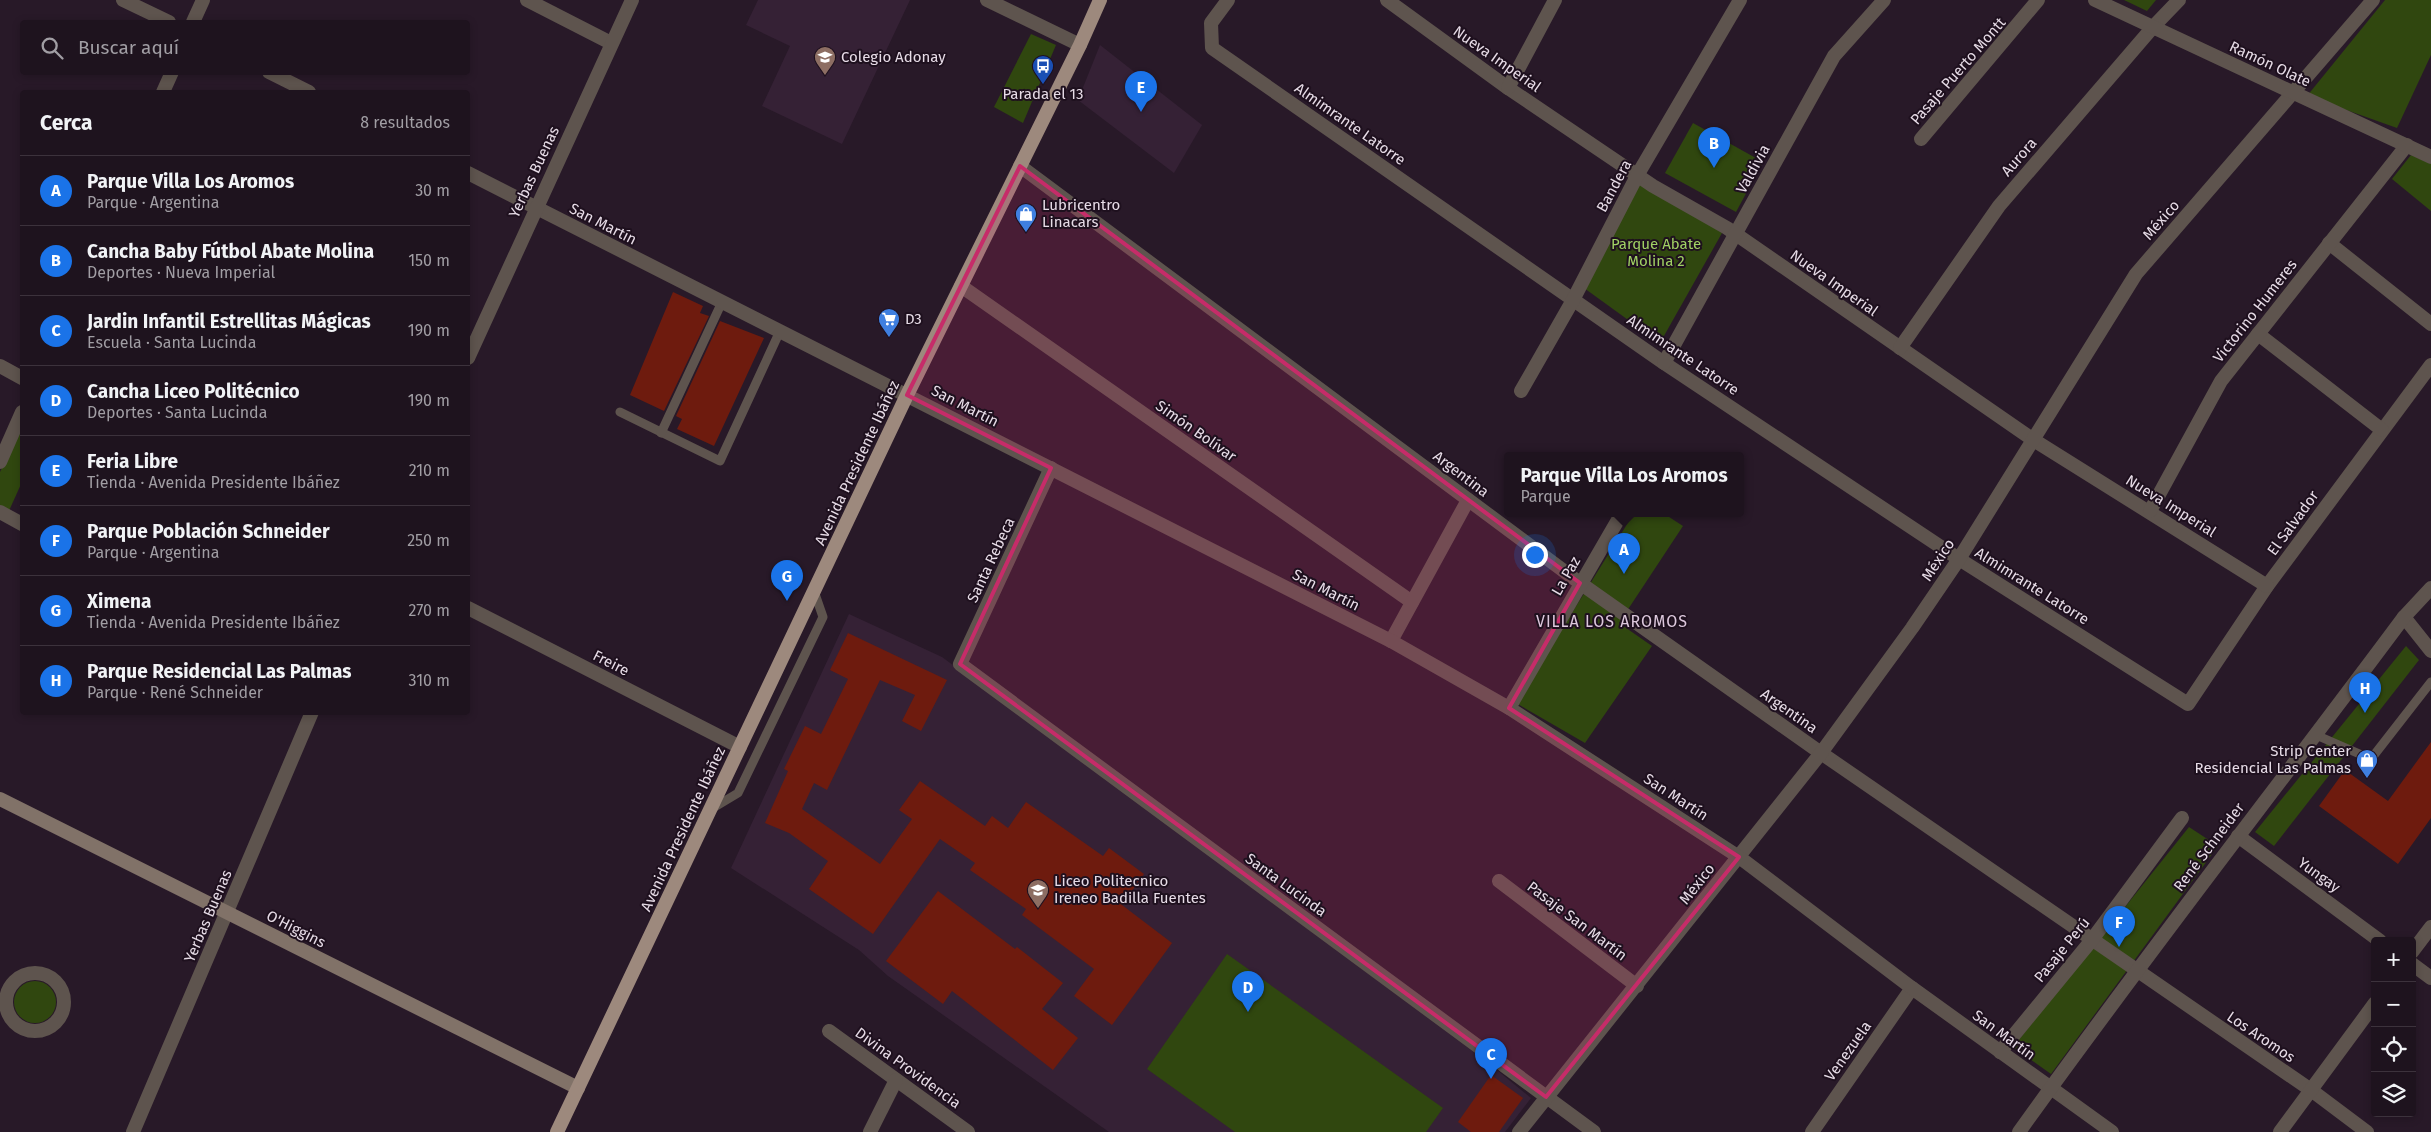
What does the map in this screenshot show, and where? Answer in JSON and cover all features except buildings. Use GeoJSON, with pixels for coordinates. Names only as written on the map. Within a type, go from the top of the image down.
{"type":"FeatureCollection","features":[{"type":"Feature","properties":{"kind":"main road","name":"Avenida Presidente Ibáñez"},"geometry":{"type":"LineString","coordinates":[[557,1132],[907,395],[1100,0]]}},
{"type":"Feature","properties":{"kind":"main road","name":"O'Higgins"},"geometry":{"type":"LineString","coordinates":[[0,799],[578,1088]]}},
{"type":"Feature","properties":{"kind":"street"},"geometry":{"type":"LineString","coordinates":[[123,0],[166,20]]}},
{"type":"Feature","properties":{"kind":"street"},"geometry":{"type":"LineString","coordinates":[[194,20],[203,0]]}},
{"type":"Feature","properties":{"kind":"street"},"geometry":{"type":"LineString","coordinates":[[527,0],[612,43]]}},
{"type":"Feature","properties":{"kind":"street","name":"Yerbas Buenas"},"geometry":{"type":"LineString","coordinates":[[470,353],[535,207],[632,0]]}},
{"type":"Feature","properties":{"kind":"street"},"geometry":{"type":"LineString","coordinates":[[987,0],[1080,44]]}},
{"type":"Feature","properties":{"kind":"street","name":"Almimrante Latorre"},"geometry":{"type":"LineString","coordinates":[[1228,0],[1212,23],[1212,48],[1664,363],[1958,559],[2188,704]]}},
{"type":"Feature","properties":{"kind":"street"},"geometry":{"type":"LineString","coordinates":[[1508,88],[1555,0]]}},
{"type":"Feature","properties":{"kind":"street","name":"Bandera"},"geometry":{"type":"LineString","coordinates":[[1521,391],[1573,300],[1638,174],[1740,0]]}},
{"type":"Feature","properties":{"kind":"street","name":"Valdivia"},"geometry":{"type":"LineString","coordinates":[[1664,363],[1834,56],[1884,0]]}},
{"type":"Feature","properties":{"kind":"street","name":"Pasaje Puerto Montt"},"geometry":{"type":"LineString","coordinates":[[1921,139],[2038,0]]}},
{"type":"Feature","properties":{"kind":"street","name":"Ramón Olate"},"geometry":{"type":"LineString","coordinates":[[2095,0],[2431,157]]}},
{"type":"Feature","properties":{"kind":"street","name":"Aurora"},"geometry":{"type":"LineString","coordinates":[[1900,348],[1998,206],[2153,27],[2179,0]]}},
{"type":"Feature","properties":{"kind":"street","name":"México"},"geometry":{"type":"LineString","coordinates":[[1519,1132],[1821,753],[1912,628],[1958,559],[2136,274],[2373,0]]}},
{"type":"Feature","properties":{"kind":"street","name":"Nueva Imperial"},"geometry":{"type":"LineString","coordinates":[[1395,2],[1508,88],[1638,174],[1736,235],[2032,439],[2150,511],[2267,586]]}},
{"type":"Feature","properties":{"kind":"street"},"geometry":{"type":"LineString","coordinates":[[164,90],[171,75]]}},
{"type":"Feature","properties":{"kind":"street"},"geometry":{"type":"LineString","coordinates":[[275,75],[304,90]]}},
{"type":"Feature","properties":{"kind":"street","name":"Victorino Humeres"},"geometry":{"type":"LineString","coordinates":[[2150,511],[2221,381],[2407,145]]}},
{"type":"Feature","properties":{"kind":"street","name":"Argentina"},"geometry":{"type":"LineString","coordinates":[[1020,166],[1580,583],[2135,971]]}},
{"type":"Feature","properties":{"kind":"street","name":"San Martín"},"geometry":{"type":"LineString","coordinates":[[470,174],[1391,641],[1508,708],[1739,857],[1912,988],[2112,1132]]}},
{"type":"Feature","properties":{"kind":"street"},"geometry":{"type":"LineString","coordinates":[[2329,243],[2431,324]]}},
{"type":"Feature","properties":{"kind":"street","name":"Simón Bolívar"},"geometry":{"type":"LineString","coordinates":[[961,286],[1412,602]]}},
{"type":"Feature","properties":{"kind":"street"},"geometry":{"type":"LineString","coordinates":[[2258,334],[2382,430]]}},
{"type":"Feature","properties":{"kind":"street"},"geometry":{"type":"LineString","coordinates":[[0,366],[20,377]]}},
{"type":"Feature","properties":{"kind":"street","name":"El Salvador"},"geometry":{"type":"LineString","coordinates":[[2188,704],[2267,586],[2431,366]]}},
{"type":"Feature","properties":{"kind":"street"},"geometry":{"type":"LineString","coordinates":[[0,462],[20,417]]}},
{"type":"Feature","properties":{"kind":"street","name":"Santa Rebeca"},"geometry":{"type":"LineString","coordinates":[[960,664],[1051,468]]}},
{"type":"Feature","properties":{"kind":"street"},"geometry":{"type":"LineString","coordinates":[[1391,641],[1468,500]]}},
{"type":"Feature","properties":{"kind":"street"},"geometry":{"type":"LineString","coordinates":[[0,512],[20,523]]}},
{"type":"Feature","properties":{"kind":"street","name":"La Paz"},"geometry":{"type":"LineString","coordinates":[[1508,708],[1620,517]]}},
{"type":"Feature","properties":{"kind":"street","name":"René Schneider"},"geometry":{"type":"LineString","coordinates":[[2020,1132],[2135,971],[2404,617],[2431,588]]}},
{"type":"Feature","properties":{"kind":"street","name":"Freire"},"geometry":{"type":"LineString","coordinates":[[470,609],[740,747]]}},
{"type":"Feature","properties":{"kind":"street"},"geometry":{"type":"LineString","coordinates":[[2404,617],[2431,651]]}},
{"type":"Feature","properties":{"kind":"street","name":"Santa Lucinda"},"geometry":{"type":"LineString","coordinates":[[960,664],[1594,1132]]}},
{"type":"Feature","properties":{"kind":"street","name":"Yerbas Buenas"},"geometry":{"type":"LineString","coordinates":[[133,1132],[311,715]]}},
{"type":"Feature","properties":{"kind":"street","name":"Pasaje Perú"},"geometry":{"type":"LineString","coordinates":[[2000,1052],[2091,941],[2182,818]]}},
{"type":"Feature","properties":{"kind":"street","name":"Yungay"},"geometry":{"type":"LineString","coordinates":[[2238,836],[2375,937]]}},
{"type":"Feature","properties":{"kind":"street","name":"Pasaje San Martín"},"geometry":{"type":"LineString","coordinates":[[1498,881],[1637,986]]}},
{"type":"Feature","properties":{"kind":"street"},"geometry":{"type":"LineString","coordinates":[[2416,947],[2431,927]]}},
{"type":"Feature","properties":{"kind":"street"},"geometry":{"type":"LineString","coordinates":[[2416,967],[2431,978]]}},
{"type":"Feature","properties":{"kind":"street","name":"Los Aromos"},"geometry":{"type":"LineString","coordinates":[[2135,971],[2311,1090],[2367,1132]]}},
{"type":"Feature","properties":{"kind":"street"},"geometry":{"type":"LineString","coordinates":[[30,974],[46,975],[59,986],[63,994],[62,1011],[54,1024],[47,1029],[31,1031],[22,1028],[9,1015],[5,988],[30,974]]}},
{"type":"Feature","properties":{"kind":"street","name":"Venezuela"},"geometry":{"type":"LineString","coordinates":[[1812,1132],[1912,988]]}},
{"type":"Feature","properties":{"kind":"street"},"geometry":{"type":"LineString","coordinates":[[2280,1132],[2371,1008]]}},
{"type":"Feature","properties":{"kind":"street","name":"Divina Providencia"},"geometry":{"type":"LineString","coordinates":[[829,1031],[968,1132]]}},
{"type":"Feature","properties":{"kind":"street"},"geometry":{"type":"LineString","coordinates":[[870,1132],[896,1080]]}},
{"type":"Feature","properties":{"kind":"lane"},"geometry":{"type":"LineString","coordinates":[[661,433],[722,302]]}},
{"type":"Feature","properties":{"kind":"lane"},"geometry":{"type":"LineString","coordinates":[[620,412],[720,462],[780,331]]}},
{"type":"Feature","properties":{"kind":"lane"},"geometry":{"type":"LineString","coordinates":[[711,809],[738,793],[823,617],[814,591]]}},
{"type":"Feature","properties":{"kind":"lane"},"geometry":{"type":"LineString","coordinates":[[2316,735],[2371,759],[2431,682]]}},
{"type":"Feature","properties":{"kind":"highlighted area"},"geometry":{"type":"Polygon","coordinates":[[[1020,166],[1580,583],[1509,708],[1739,857],[1546,1097],[960,664],[1051,468],[907,395],[1020,166]]]}},
{"type":"Feature","properties":{"kind":"shaded area","name":"Colegio Adonay"},"geometry":{"type":"Polygon","coordinates":[[[758,0],[910,0],[842,144],[762,106],[790,46],[746,25],[758,0]]]}},
{"type":"Feature","properties":{"kind":"shaded area"},"geometry":{"type":"Polygon","coordinates":[[[1100,45],[1202,125],[1174,173],[1078,100],[1100,45]]]}},
{"type":"Feature","properties":{"kind":"shaded area","name":"Liceo Politecnico Ireneo Badilla Fuentes"},"geometry":{"type":"Polygon","coordinates":[[[849,614],[942,657],[1486,1061],[1531,1098],[1505,1132],[1109,1132],[888,976],[859,950],[731,868],[849,614]]]}},
{"type":"Feature","properties":{"kind":"green space"},"geometry":{"type":"Polygon","coordinates":[[[2124,0],[2156,0],[2147,11],[2124,0]]]}},
{"type":"Feature","properties":{"kind":"green space"},"geometry":{"type":"Polygon","coordinates":[[[2385,0],[2431,0],[2431,55],[2397,128],[2307,96],[2385,0]]]}},
{"type":"Feature","properties":{"kind":"green space"},"geometry":{"type":"Polygon","coordinates":[[[1031,34],[1056,45],[1023,123],[994,107],[1031,34]]]}},
{"type":"Feature","properties":{"kind":"green space"},"geometry":{"type":"Polygon","coordinates":[[[1693,123],[1763,162],[1736,212],[1665,173],[1693,123]]]}},
{"type":"Feature","properties":{"kind":"green space"},"geometry":{"type":"Polygon","coordinates":[[[2411,155],[2431,164],[2431,211],[2392,179],[2411,155]]]}},
{"type":"Feature","properties":{"kind":"green space","name":"Parque Abate Molina 2"},"geometry":{"type":"Polygon","coordinates":[[[1641,179],[1722,233],[1660,343],[1584,288],[1641,179]]]}},
{"type":"Feature","properties":{"kind":"green space"},"geometry":{"type":"Polygon","coordinates":[[[20,427],[20,486],[8,513],[0,509],[0,472],[20,427]]]}},
{"type":"Feature","properties":{"kind":"green space"},"geometry":{"type":"Polygon","coordinates":[[[1632,517],[1669,517],[1683,526],[1619,623],[1652,646],[1585,743],[1516,703],[1632,517]]]}},
{"type":"Feature","properties":{"kind":"green space"},"geometry":{"type":"Polygon","coordinates":[[[2406,646],[2419,660],[2274,846],[2255,832],[2406,646]]]}},
{"type":"Feature","properties":{"kind":"green space"},"geometry":{"type":"Polygon","coordinates":[[[2189,827],[2218,846],[2051,1074],[2013,1047],[2189,827]]]}},
{"type":"Feature","properties":{"kind":"green space"},"geometry":{"type":"Polygon","coordinates":[[[1227,954],[1443,1108],[1426,1132],[1235,1132],[1147,1069],[1227,954]]]}},
{"type":"Feature","properties":{"kind":"green space"},"geometry":{"type":"Polygon","coordinates":[[[35,981],[50,987],[56,1002],[50,1017],[35,1023],[20,1017],[14,1002],[20,987],[35,981]]]}},
{"type":"Feature","properties":{"kind":"place","name":"Colegio Adonay"},"geometry":{"type":"Point","coordinates":[825,76]}},
{"type":"Feature","properties":{"kind":"place","name":"Parada el 13"},"geometry":{"type":"Point","coordinates":[1043,85]}},
{"type":"Feature","properties":{"kind":"place","name":"Feria Libre"},"geometry":{"type":"Point","coordinates":[1141,112]}},
{"type":"Feature","properties":{"kind":"place","name":"Cancha Baby Fútbol Abate Molina"},"geometry":{"type":"Point","coordinates":[1714,168]}},
{"type":"Feature","properties":{"kind":"place","name":"Lubricentro Linacars"},"geometry":{"type":"Point","coordinates":[1026,233]}},
{"type":"Feature","properties":{"kind":"place","name":"D3"},"geometry":{"type":"Point","coordinates":[889,338]}},
{"type":"Feature","properties":{"kind":"place","name":"Parque Villa Los Aromos"},"geometry":{"type":"Point","coordinates":[1624,574]}},
{"type":"Feature","properties":{"kind":"place","name":"Ximena"},"geometry":{"type":"Point","coordinates":[787,601]}},
{"type":"Feature","properties":{"kind":"place","name":"Parque Residencial Las Palmas"},"geometry":{"type":"Point","coordinates":[2365,713]}},
{"type":"Feature","properties":{"kind":"place","name":"Strip Center Residencial Las Palmas"},"geometry":{"type":"Point","coordinates":[2367,779]}},
{"type":"Feature","properties":{"kind":"place","name":"Liceo Politecnico Ireneo Badilla Fuentes"},"geometry":{"type":"Point","coordinates":[1038,909]}},
{"type":"Feature","properties":{"kind":"place","name":"Parque Población Schneider"},"geometry":{"type":"Point","coordinates":[2119,947]}},
{"type":"Feature","properties":{"kind":"place","name":"Cancha Liceo Politécnico"},"geometry":{"type":"Point","coordinates":[1248,1012]}},
{"type":"Feature","properties":{"kind":"place","name":"Jardin Infantil Estrellitas Mágicas"},"geometry":{"type":"Point","coordinates":[1491,1079]}},
{"type":"Feature","properties":{"kind":"district","name":"VILLA LOS AROMOS"},"geometry":{"type":"Point","coordinates":[1612,621]}}]}
